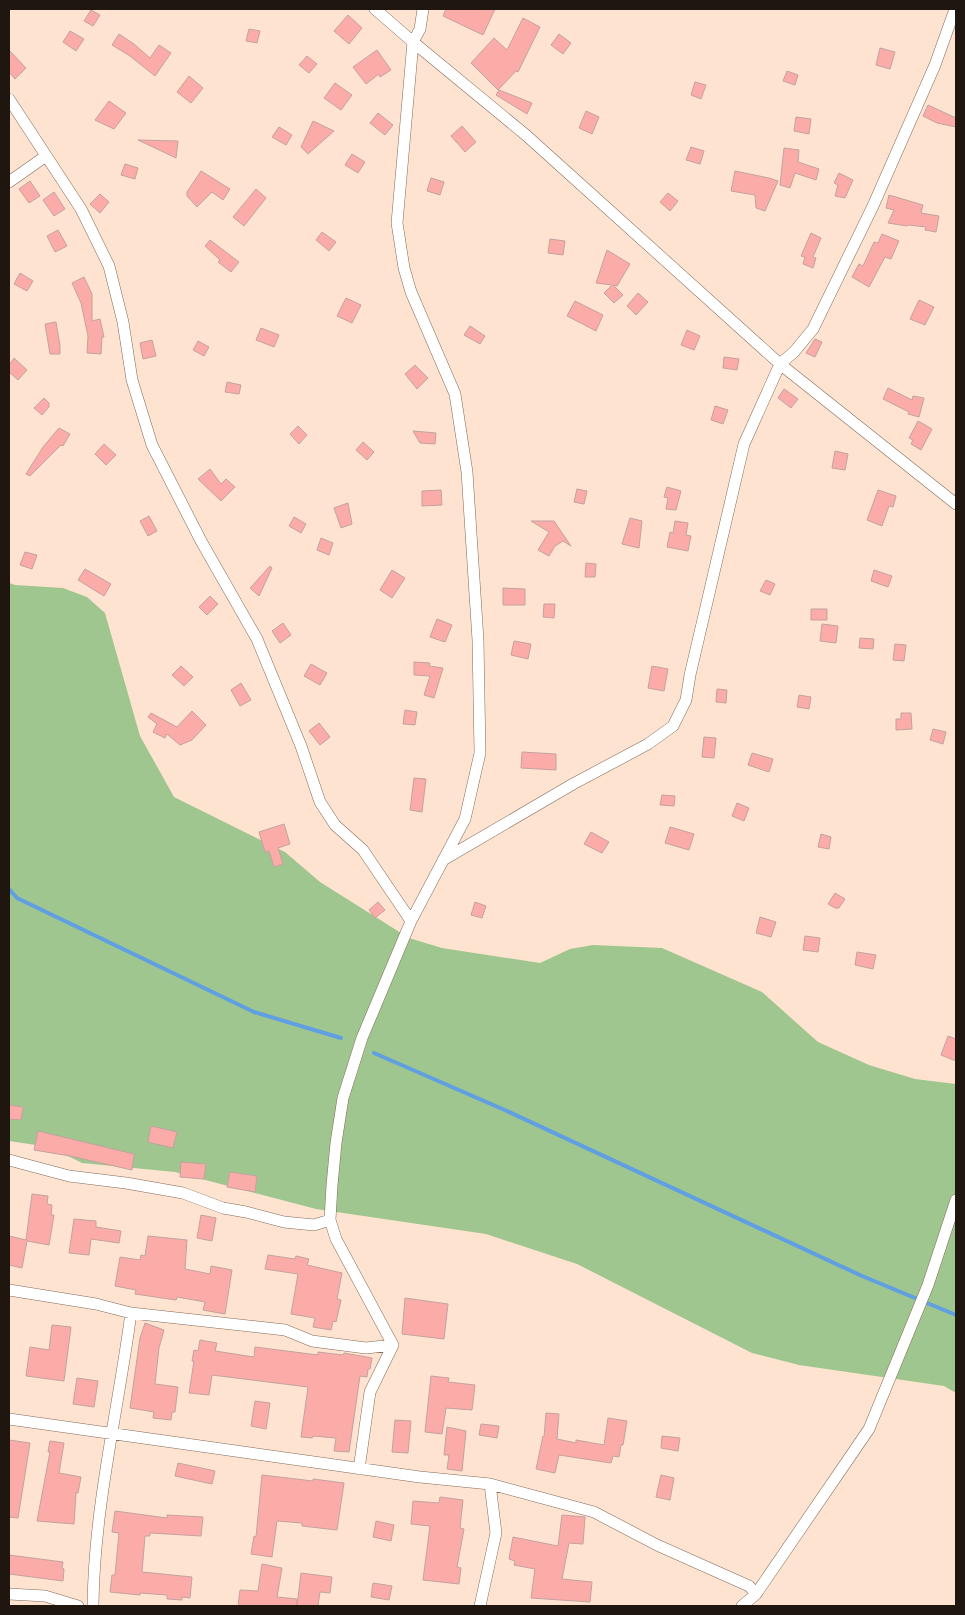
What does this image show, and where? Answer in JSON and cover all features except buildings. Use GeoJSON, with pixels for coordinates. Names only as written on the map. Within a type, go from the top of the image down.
{"type":"FeatureCollection","features":[{"type":"Feature","properties":{"kind":"street"},"geometry":{"type":"LineString","coordinates":[[375,9],[527,136],[780,364],[956,504]]}},
{"type":"Feature","properties":{"kind":"street"},"geometry":{"type":"LineString","coordinates":[[393,1345],[336,1239],[330,1220],[335,1151],[343,1098],[362,1038],[412,921],[465,818],[480,753],[478,640],[467,472],[454,394],[411,292],[404,268],[397,223],[413,42],[420,29],[423,9]]}},
{"type":"Feature","properties":{"kind":"street"},"geometry":{"type":"LineString","coordinates":[[442,861],[573,784],[648,744],[673,726],[686,700],[690,674],[744,444],[780,364],[794,352],[813,329],[817,321],[873,206],[935,64],[956,9]]}},
{"type":"Feature","properties":{"kind":"street"},"geometry":{"type":"LineString","coordinates":[[9,99],[81,209],[109,266],[123,322],[132,380],[152,445],[201,541],[257,639],[301,746],[320,802],[335,825],[363,850],[412,921]]}},
{"type":"Feature","properties":{"kind":"street"},"geometry":{"type":"LineString","coordinates":[[9,182],[46,156]]}},
{"type":"Feature","properties":{"kind":"street"},"geometry":{"type":"LineString","coordinates":[[9,1160],[69,1176],[183,1193],[223,1208],[284,1222],[314,1225],[330,1220]]}},
{"type":"Feature","properties":{"kind":"street"},"geometry":{"type":"LineString","coordinates":[[742,1606],[756,1594],[869,1428],[928,1285],[956,1200]]}},
{"type":"Feature","properties":{"kind":"street"},"geometry":{"type":"LineString","coordinates":[[9,1290],[96,1304],[131,1313],[284,1330],[312,1341],[366,1348],[393,1345]]}},
{"type":"Feature","properties":{"kind":"street"},"geometry":{"type":"LineString","coordinates":[[93,1606],[100,1510],[131,1313]]}},
{"type":"Feature","properties":{"kind":"street"},"geometry":{"type":"LineString","coordinates":[[359,1469],[370,1392],[393,1345]]}},
{"type":"Feature","properties":{"kind":"street"},"geometry":{"type":"LineString","coordinates":[[9,1420],[359,1469],[490,1484],[594,1512],[657,1545],[749,1586],[756,1594]]}},
{"type":"Feature","properties":{"kind":"street"},"geometry":{"type":"LineString","coordinates":[[480,1606],[496,1533],[490,1484]]}},
{"type":"Feature","properties":{"kind":"street"},"geometry":{"type":"LineString","coordinates":[[9,1594],[45,1596],[78,1606]]}},
{"type":"Feature","properties":{"kind":"green space"},"geometry":{"type":"Polygon","coordinates":[[[9,583],[63,588],[87,597],[105,613],[140,736],[174,797],[285,852],[320,882],[409,938],[442,948],[540,963],[570,949],[593,945],[662,948],[762,992],[818,1042],[869,1065],[915,1079],[956,1084],[956,1393],[944,1386],[799,1365],[752,1353],[577,1264],[486,1234],[316,1209],[175,1172],[82,1163],[50,1147],[9,1141],[9,583]]]}},
{"type":"Feature","properties":{"kind":"waterway"},"geometry":{"type":"LineString","coordinates":[[9,889],[17,898],[254,1012],[341,1038]]}},
{"type":"Feature","properties":{"kind":"waterway"},"geometry":{"type":"LineString","coordinates":[[374,1053],[507,1111],[862,1276],[956,1315]]}}]}
